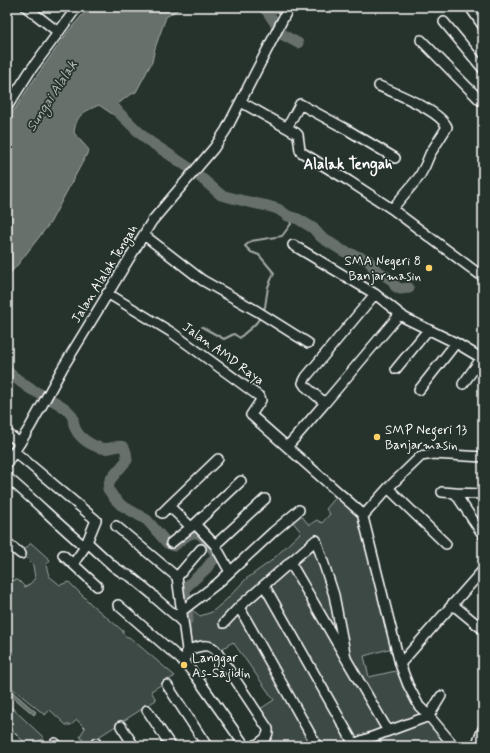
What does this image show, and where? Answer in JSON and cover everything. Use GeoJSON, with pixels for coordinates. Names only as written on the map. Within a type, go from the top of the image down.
{"type":"FeatureCollection","features":[{"type":"Feature","properties":{"kind":"street"},"geometry":{"type":"LineString","coordinates":[[26,7],[58,32]]}},
{"type":"Feature","properties":{"kind":"street"},"geometry":{"type":"LineString","coordinates":[[7,107],[30,71],[77,7]]}},
{"type":"Feature","properties":{"kind":"street","name":"Jalan Alalak Tengah"},"geometry":{"type":"LineString","coordinates":[[7,463],[15,452],[107,294],[152,221],[196,171],[226,130],[289,7]]}},
{"type":"Feature","properties":{"kind":"street"},"geometry":{"type":"LineString","coordinates":[[470,7],[483,26]]}},
{"type":"Feature","properties":{"kind":"street"},"geometry":{"type":"LineString","coordinates":[[444,22],[483,70]]}},
{"type":"Feature","properties":{"kind":"street"},"geometry":{"type":"LineString","coordinates":[[421,40],[482,100]]}},
{"type":"Feature","properties":{"kind":"street"},"geometry":{"type":"LineString","coordinates":[[379,86],[419,104],[448,127],[430,154],[426,166],[392,209]]}},
{"type":"Feature","properties":{"kind":"street"},"geometry":{"type":"LineString","coordinates":[[241,102],[298,135],[300,150],[302,152],[392,209],[483,277]]}},
{"type":"Feature","properties":{"kind":"street"},"geometry":{"type":"LineString","coordinates":[[288,128],[300,104],[395,158]]}},
{"type":"Feature","properties":{"kind":"street"},"geometry":{"type":"LineString","coordinates":[[144,235],[202,280],[262,314],[308,343]]}},
{"type":"Feature","properties":{"kind":"street"},"geometry":{"type":"LineString","coordinates":[[293,245],[375,294],[400,314],[428,330],[456,343],[482,359],[463,384]]}},
{"type":"Feature","properties":{"kind":"street","name":"Jalan AMD Raya"},"geometry":{"type":"LineString","coordinates":[[107,294],[171,332],[260,397],[261,400],[251,415],[364,515]]}},
{"type":"Feature","properties":{"kind":"street"},"geometry":{"type":"LineString","coordinates":[[325,403],[303,383],[375,294]]}},
{"type":"Feature","properties":{"kind":"street"},"geometry":{"type":"LineString","coordinates":[[287,447],[400,314]]}},
{"type":"Feature","properties":{"kind":"street"},"geometry":{"type":"LineString","coordinates":[[396,369],[428,330]]}},
{"type":"Feature","properties":{"kind":"street"},"geometry":{"type":"LineString","coordinates":[[420,390],[456,343]]}},
{"type":"Feature","properties":{"kind":"street"},"geometry":{"type":"LineString","coordinates":[[7,433],[20,443]]}},
{"type":"Feature","properties":{"kind":"street"},"geometry":{"type":"LineString","coordinates":[[15,452],[96,520],[86,544],[74,564]]}},
{"type":"Feature","properties":{"kind":"street"},"geometry":{"type":"LineString","coordinates":[[454,746],[423,711],[415,699],[400,664],[369,542],[364,515],[388,488],[421,456],[426,454],[483,457]]}},
{"type":"Feature","properties":{"kind":"street"},"geometry":{"type":"LineString","coordinates":[[162,513],[218,458]]}},
{"type":"Feature","properties":{"kind":"street"},"geometry":{"type":"LineString","coordinates":[[7,477],[45,510],[61,527],[86,544],[113,566],[130,576],[152,594],[158,602],[183,610]]}},
{"type":"Feature","properties":{"kind":"street"},"geometry":{"type":"LineString","coordinates":[[171,543],[193,526],[241,481]]}},
{"type":"Feature","properties":{"kind":"street"},"geometry":{"type":"LineString","coordinates":[[388,488],[446,544]]}},
{"type":"Feature","properties":{"kind":"street"},"geometry":{"type":"LineString","coordinates":[[442,492],[483,494]]}},
{"type":"Feature","properties":{"kind":"street"},"geometry":{"type":"LineString","coordinates":[[455,492],[483,535]]}},
{"type":"Feature","properties":{"kind":"street"},"geometry":{"type":"LineString","coordinates":[[214,546],[266,499]]}},
{"type":"Feature","properties":{"kind":"street"},"geometry":{"type":"LineString","coordinates":[[169,506],[214,546],[230,572]]}},
{"type":"Feature","properties":{"kind":"street"},"geometry":{"type":"LineString","coordinates":[[183,610],[230,572],[299,510]]}},
{"type":"Feature","properties":{"kind":"street"},"geometry":{"type":"LineString","coordinates":[[116,526],[176,577],[183,610],[182,622],[187,650],[185,663]]}},
{"type":"Feature","properties":{"kind":"street"},"geometry":{"type":"LineString","coordinates":[[224,623],[239,607],[316,540],[334,595],[346,658]]}},
{"type":"Feature","properties":{"kind":"street"},"geometry":{"type":"LineString","coordinates":[[7,543],[21,554]]}},
{"type":"Feature","properties":{"kind":"street"},"geometry":{"type":"LineString","coordinates":[[176,577],[201,549]]}},
{"type":"Feature","properties":{"kind":"street"},"geometry":{"type":"LineString","coordinates":[[63,554],[97,586]]}},
{"type":"Feature","properties":{"kind":"street"},"geometry":{"type":"LineString","coordinates":[[290,562],[388,731]]}},
{"type":"Feature","properties":{"kind":"street"},"geometry":{"type":"LineString","coordinates":[[400,664],[452,604],[481,576]]}},
{"type":"Feature","properties":{"kind":"street"},"geometry":{"type":"LineString","coordinates":[[264,585],[351,745],[429,716],[442,696]]}},
{"type":"Feature","properties":{"kind":"street"},"geometry":{"type":"LineString","coordinates":[[452,604],[480,627]]}},
{"type":"Feature","properties":{"kind":"street"},"geometry":{"type":"LineString","coordinates":[[118,605],[185,663],[245,746]]}},
{"type":"Feature","properties":{"kind":"street"},"geometry":{"type":"LineString","coordinates":[[239,607],[317,746]]}},
{"type":"Feature","properties":{"kind":"street"},"geometry":{"type":"LineString","coordinates":[[187,650],[208,645],[214,648],[217,652],[268,729],[269,732],[265,739],[254,746]]}},
{"type":"Feature","properties":{"kind":"street"},"geometry":{"type":"LineString","coordinates":[[167,685],[206,746]]}},
{"type":"Feature","properties":{"kind":"street"},"geometry":{"type":"LineString","coordinates":[[147,710],[171,746]]}},
{"type":"Feature","properties":{"kind":"street"},"geometry":{"type":"LineString","coordinates":[[121,726],[134,746]]}},
{"type":"Feature","properties":{"kind":"street"},"geometry":{"type":"LineString","coordinates":[[476,746],[483,729]]}},
{"type":"Feature","properties":{"kind":"shaded area"},"geometry":{"type":"Polygon","coordinates":[[[338,495],[358,511],[392,648],[364,656],[369,677],[400,670],[451,746],[411,746],[409,743],[397,746],[257,746],[271,736],[273,727],[260,709],[274,700],[233,642],[220,650],[191,645],[189,614],[192,610],[200,616],[212,612],[246,579],[271,561],[301,532],[292,521],[300,514],[309,525],[317,520],[322,523],[330,514],[326,509],[338,495]]]}},
{"type":"Feature","properties":{"kind":"shaded area"},"geometry":{"type":"Polygon","coordinates":[[[31,543],[50,560],[46,565],[49,576],[60,585],[69,582],[92,605],[123,631],[123,634],[129,637],[175,676],[151,691],[156,700],[86,745],[80,736],[85,728],[77,720],[71,725],[66,725],[50,710],[45,715],[7,684],[7,582],[9,580],[18,580],[25,587],[35,578],[33,565],[27,559],[24,550],[31,543]]]}},
{"type":"Feature","properties":{"kind":"shaded area"},"geometry":{"type":"Polygon","coordinates":[[[7,703],[44,738],[32,746],[28,746],[7,725],[7,703]]]}},
{"type":"Feature","properties":{"kind":"water","name":"Sungai Alalak"},"geometry":{"type":"Polygon","coordinates":[[[89,7],[182,7],[166,17],[155,48],[152,62],[136,92],[118,104],[127,115],[121,120],[99,105],[85,112],[76,122],[74,133],[89,150],[50,223],[7,277],[7,121],[67,33],[89,7]]]}},
{"type":"Feature","properties":{"kind":"water"},"geometry":{"type":"Polygon","coordinates":[[[7,687],[36,712],[34,715],[7,692],[7,687]]]}},
{"type":"Feature","properties":{"kind":"waterway"},"geometry":{"type":"LineString","coordinates":[[263,7],[283,35],[298,43]]}},
{"type":"Feature","properties":{"kind":"waterway"},"geometry":{"type":"LineString","coordinates":[[114,108],[146,139],[191,169],[221,195],[278,209],[288,216],[298,219],[313,228],[321,237],[343,251],[368,260],[375,269],[393,281],[395,286],[400,289],[409,288]]}},
{"type":"Feature","properties":{"kind":"waterway"},"geometry":{"type":"LineString","coordinates":[[263,311],[268,287],[274,273],[259,255],[251,252],[245,246],[251,241],[282,236],[291,224],[288,216]]}},
{"type":"Feature","properties":{"kind":"waterway"},"geometry":{"type":"LineString","coordinates":[[202,327],[224,339],[234,334],[240,338],[245,332],[256,324],[260,317]]}},
{"type":"Feature","properties":{"kind":"waterway"},"geometry":{"type":"LineString","coordinates":[[7,371],[29,388],[54,401],[67,410],[72,417],[78,433],[88,443],[106,449],[118,446],[122,446],[124,448],[127,460],[110,480],[108,489],[121,505],[147,520],[167,543],[174,546],[188,535],[198,533],[206,540],[217,555],[206,569],[187,586],[185,590],[188,619]]}},
{"type":"Feature","properties":{"kind":"place","name":"SMA Negeri 8 Banjarmasin"},"geometry":{"type":"Point","coordinates":[429,268]}},
{"type":"Feature","properties":{"kind":"place","name":"SMP Negeri 13 Banjarmasin"},"geometry":{"type":"Point","coordinates":[377,437]}},
{"type":"Feature","properties":{"kind":"place","name":"Langgar As-Sajidin"},"geometry":{"type":"Point","coordinates":[184,665]}},
{"type":"Feature","properties":{"kind":"district","name":"Alalak Tengah"},"geometry":{"type":"Point","coordinates":[348,165]}}]}
